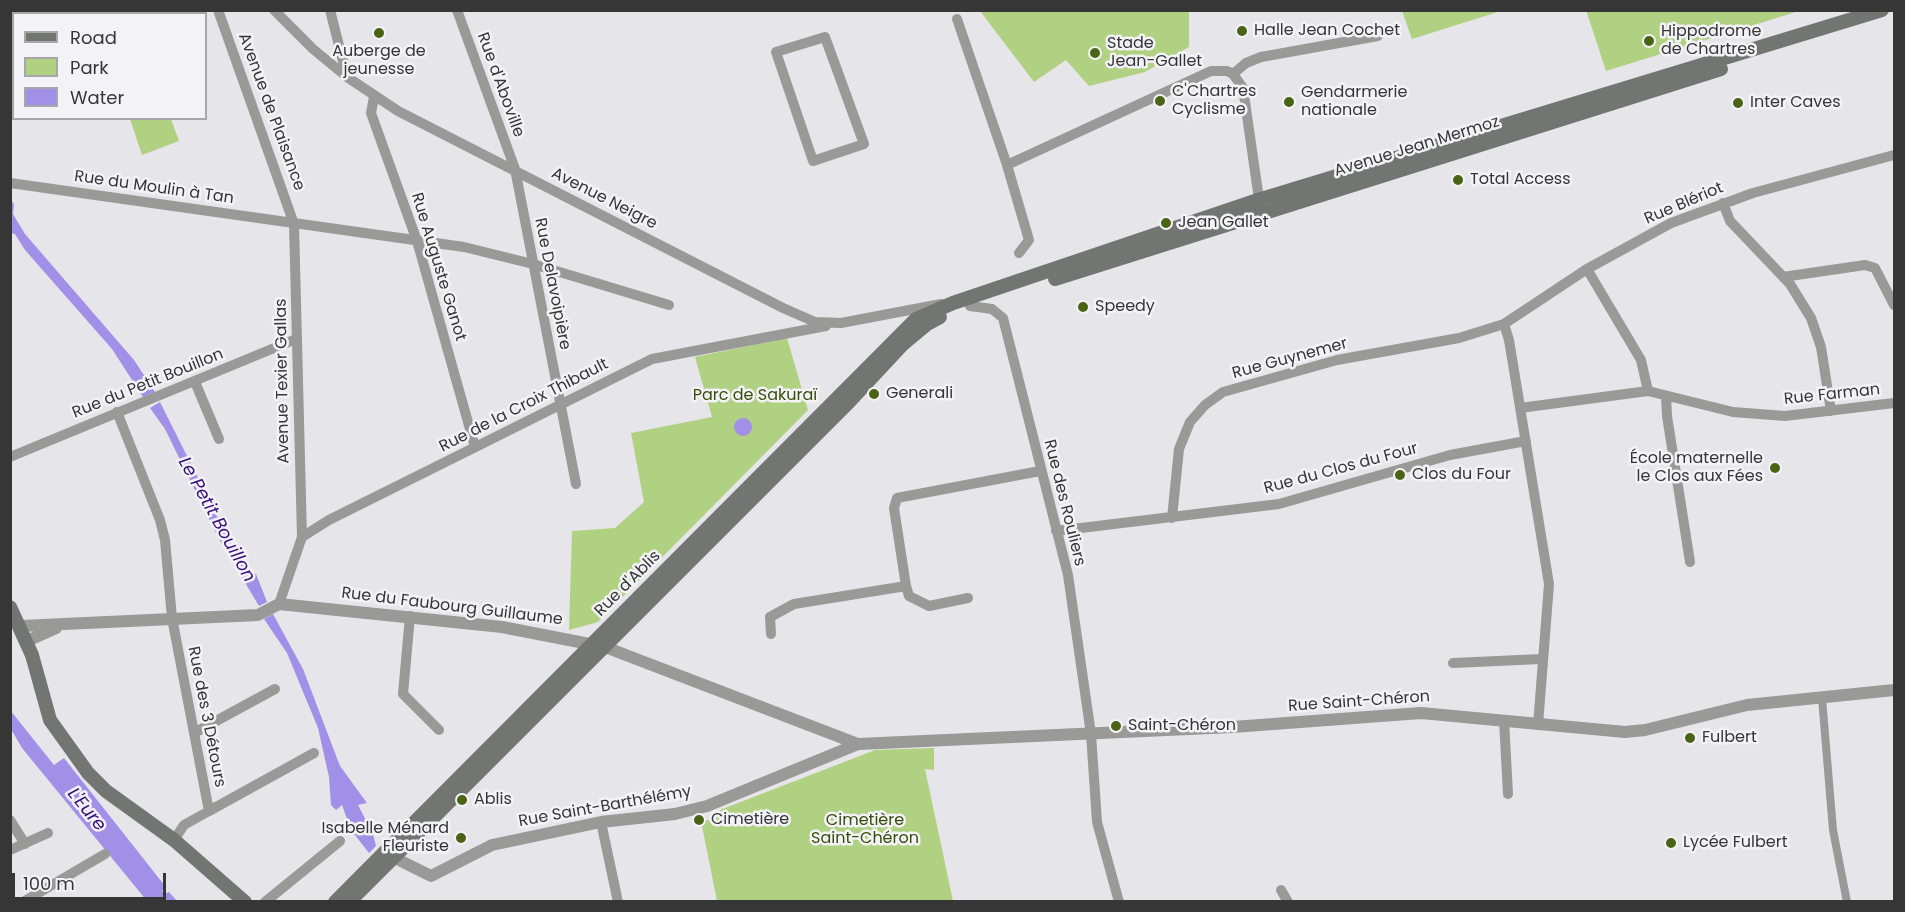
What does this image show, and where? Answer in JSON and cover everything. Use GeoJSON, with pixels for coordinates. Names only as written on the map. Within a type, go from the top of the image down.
{"type":"FeatureCollection","features":[{"type":"Feature","properties":{"kind":"main road","name":"Avenue Jean Mermoz"},"geometry":{"type":"LineString","coordinates":[[952,308],[1260,206],[1882,10]]}},
{"type":"Feature","properties":{"kind":"main road","name":"Avenue Jean Mermoz"},"geometry":{"type":"LineString","coordinates":[[952,308],[970,306],[1260,206],[1894,15]]}},
{"type":"Feature","properties":{"kind":"main road","name":"Rue d'Ablis"},"geometry":{"type":"LineString","coordinates":[[350,902],[876,358],[921,321],[952,308]]}},
{"type":"Feature","properties":{"kind":"main road","name":"Rue d'Ablis"},"geometry":{"type":"LineString","coordinates":[[335,902],[903,344],[921,321]]}},
{"type":"Feature","properties":{"kind":"main road"},"geometry":{"type":"LineString","coordinates":[[10,607],[16,627],[27,641],[50,720],[58,734],[106,791],[174,840],[245,902]]}},
{"type":"Feature","properties":{"kind":"main road"},"geometry":{"type":"LineString","coordinates":[[194,857],[253,902]]}},
{"type":"Feature","properties":{"kind":"street","name":"Avenue de Plaisance"},"geometry":{"type":"LineString","coordinates":[[218,10],[294,224]]}},
{"type":"Feature","properties":{"kind":"street","name":"Avenue Neigre"},"geometry":{"type":"LineString","coordinates":[[274,10],[313,50],[374,97],[783,308],[815,322],[841,323],[901,312],[952,308]]}},
{"type":"Feature","properties":{"kind":"street"},"geometry":{"type":"LineString","coordinates":[[330,10],[347,77]]}},
{"type":"Feature","properties":{"kind":"street","name":"Rue d'Aboville"},"geometry":{"type":"LineString","coordinates":[[457,10],[515,169]]}},
{"type":"Feature","properties":{"kind":"street"},"geometry":{"type":"LineString","coordinates":[[957,19],[1007,165],[1029,240],[1019,253]]}},
{"type":"Feature","properties":{"kind":"street"},"geometry":{"type":"LineString","coordinates":[[1233,74],[1246,63],[1261,57],[1378,36]]}},
{"type":"Feature","properties":{"kind":"street"},"geometry":{"type":"LineString","coordinates":[[825,37],[864,144],[813,161],[776,52],[785,49],[825,37]]}},
{"type":"Feature","properties":{"kind":"street"},"geometry":{"type":"LineString","coordinates":[[1007,165],[1044,150],[1211,71],[1227,71],[1233,74],[1243,88],[1260,206]]}},
{"type":"Feature","properties":{"kind":"street","name":"Rue Auguste Ganot"},"geometry":{"type":"LineString","coordinates":[[374,97],[371,113],[417,241],[475,447]]}},
{"type":"Feature","properties":{"kind":"street","name":"Rue Blériot"},"geometry":{"type":"LineString","coordinates":[[1504,324],[1587,269],[1671,223],[1723,203],[1894,155]]}},
{"type":"Feature","properties":{"kind":"street","name":"Rue Delavoipière"},"geometry":{"type":"LineString","coordinates":[[515,169],[576,484]]}},
{"type":"Feature","properties":{"kind":"street","name":"Rue du Moulin à Tan"},"geometry":{"type":"LineString","coordinates":[[10,183],[464,247],[533,264],[669,305]]}},
{"type":"Feature","properties":{"kind":"street"},"geometry":{"type":"LineString","coordinates":[[1723,203],[1730,222],[1783,277],[1811,318],[1821,347],[1831,411]]}},
{"type":"Feature","properties":{"kind":"street","name":"Avenue Texier Gallas"},"geometry":{"type":"LineString","coordinates":[[294,224],[302,537]]}},
{"type":"Feature","properties":{"kind":"street"},"geometry":{"type":"LineString","coordinates":[[1783,277],[1864,266],[1875,268],[1894,305]]}},
{"type":"Feature","properties":{"kind":"street"},"geometry":{"type":"LineString","coordinates":[[1520,408],[1648,391],[1641,360],[1587,269]]}},
{"type":"Feature","properties":{"kind":"street","name":"Rue des Rouliers"},"geometry":{"type":"LineString","coordinates":[[970,306],[992,309],[1003,318],[1068,575],[1091,734],[1097,822],[1119,902]]}},
{"type":"Feature","properties":{"kind":"street"},"geometry":{"type":"LineString","coordinates":[[901,312],[921,321]]}},
{"type":"Feature","properties":{"kind":"street","name":"Rue de la Croix Thibault"},"geometry":{"type":"LineString","coordinates":[[302,537],[328,520],[652,359],[841,323]]}},
{"type":"Feature","properties":{"kind":"street"},"geometry":{"type":"LineString","coordinates":[[1504,324],[1509,340],[1549,584],[1541,659],[1538,725]]}},
{"type":"Feature","properties":{"kind":"street","name":"Rue Guynemer"},"geometry":{"type":"LineString","coordinates":[[1172,518],[1179,449],[1190,422],[1205,405],[1223,393],[1337,360],[1459,338],[1504,324]]}},
{"type":"Feature","properties":{"kind":"street","name":"Rue du Petit Bouillon"},"geometry":{"type":"LineString","coordinates":[[10,457],[296,339]]}},
{"type":"Feature","properties":{"kind":"street"},"geometry":{"type":"LineString","coordinates":[[195,382],[219,439]]}},
{"type":"Feature","properties":{"kind":"street","name":"Rue Farman"},"geometry":{"type":"LineString","coordinates":[[1648,391],[1733,412],[1764,415],[1785,416],[1894,403]]}},
{"type":"Feature","properties":{"kind":"street"},"geometry":{"type":"LineString","coordinates":[[1666,396],[1667,416],[1690,562]]}},
{"type":"Feature","properties":{"kind":"street","name":"Rue des 3 Détours"},"geometry":{"type":"LineString","coordinates":[[117,412],[160,520],[167,548],[172,618],[210,811],[184,825],[174,840]]}},
{"type":"Feature","properties":{"kind":"street","name":"Rue du Clos du Four"},"geometry":{"type":"LineString","coordinates":[[1056,531],[1279,504],[1450,455],[1526,441]]}},
{"type":"Feature","properties":{"kind":"street"},"geometry":{"type":"LineString","coordinates":[[969,598],[929,606],[909,596],[894,508],[897,498],[1040,471]]}},
{"type":"Feature","properties":{"kind":"street"},"geometry":{"type":"LineString","coordinates":[[272,609],[302,537]]}},
{"type":"Feature","properties":{"kind":"street"},"geometry":{"type":"LineString","coordinates":[[771,634],[770,617],[794,604],[906,586]]}},
{"type":"Feature","properties":{"kind":"street","name":"Rue du Faubourg Guillaume"},"geometry":{"type":"LineString","coordinates":[[16,627],[172,618],[272,609],[410,616],[502,627],[599,645],[858,744]]}},
{"type":"Feature","properties":{"kind":"street"},"geometry":{"type":"LineString","coordinates":[[410,616],[403,694],[439,730]]}},
{"type":"Feature","properties":{"kind":"street","name":"Rue du Faubourg Guillaume"},"geometry":{"type":"LineString","coordinates":[[27,641],[63,625]]}},
{"type":"Feature","properties":{"kind":"street"},"geometry":{"type":"LineString","coordinates":[[1453,663],[1541,659]]}},
{"type":"Feature","properties":{"kind":"street"},"geometry":{"type":"LineString","coordinates":[[194,733],[275,689]]}},
{"type":"Feature","properties":{"kind":"street","name":"Rue Saint-Chéron"},"geometry":{"type":"LineString","coordinates":[[858,744],[1243,727],[1421,713],[1625,732],[1645,730],[1747,705],[1894,690]]}},
{"type":"Feature","properties":{"kind":"street"},"geometry":{"type":"LineString","coordinates":[[1822,698],[1833,830],[1847,902]]}},
{"type":"Feature","properties":{"kind":"street"},"geometry":{"type":"LineString","coordinates":[[1504,720],[1508,794]]}},
{"type":"Feature","properties":{"kind":"street","name":"Rue Saint-Barthélémy"},"geometry":{"type":"LineString","coordinates":[[395,858],[432,876],[492,845],[601,822],[675,814],[707,806],[858,744]]}},
{"type":"Feature","properties":{"kind":"street"},"geometry":{"type":"LineString","coordinates":[[210,811],[314,753]]}},
{"type":"Feature","properties":{"kind":"street"},"geometry":{"type":"LineString","coordinates":[[10,820],[25,843]]}},
{"type":"Feature","properties":{"kind":"street"},"geometry":{"type":"LineString","coordinates":[[601,822],[618,902]]}},
{"type":"Feature","properties":{"kind":"street"},"geometry":{"type":"LineString","coordinates":[[10,850],[48,833]]}},
{"type":"Feature","properties":{"kind":"street"},"geometry":{"type":"LineString","coordinates":[[265,902],[340,841]]}},
{"type":"Feature","properties":{"kind":"street"},"geometry":{"type":"LineString","coordinates":[[23,902],[105,854]]}},
{"type":"Feature","properties":{"kind":"street"},"geometry":{"type":"LineString","coordinates":[[1281,890],[1288,902]]}},
{"type":"Feature","properties":{"kind":"green space"},"geometry":{"type":"Polygon","coordinates":[[[1402,10],[1501,11],[1412,39],[1402,10]]]}},
{"type":"Feature","properties":{"kind":"green space","name":"Hippodrome de Chartres"},"geometry":{"type":"Polygon","coordinates":[[[1586,10],[1799,10],[1799,11],[1606,71],[1586,10]]]}},
{"type":"Feature","properties":{"kind":"green space","name":"Stade Jean-Gallet"},"geometry":{"type":"Polygon","coordinates":[[[980,11],[1189,11],[1189,47],[1145,72],[1089,86],[1066,60],[1034,82],[980,11]]]}},
{"type":"Feature","properties":{"kind":"green space"},"geometry":{"type":"Polygon","coordinates":[[[130,120],[171,120],[179,141],[142,155],[130,120]]]}},
{"type":"Feature","properties":{"kind":"green space","name":"Parc de Sakuraï"},"geometry":{"type":"Polygon","coordinates":[[[787,338],[808,410],[598,622],[569,630],[572,531],[615,528],[644,502],[631,433],[712,417],[695,357],[787,338]]]}},
{"type":"Feature","properties":{"kind":"green space","name":"Cimetière Saint-Chéron"},"geometry":{"type":"Polygon","coordinates":[[[934,748],[934,770],[925,769],[953,901],[717,901],[701,821],[716,819],[720,810],[875,750],[934,748]]]}},
{"type":"Feature","properties":{"kind":"water"},"geometry":{"type":"Polygon","coordinates":[[[10,197],[14,205],[13,214],[25,234],[134,360],[155,392],[143,397],[112,349],[25,250],[15,234],[11,233],[10,197]]]}},
{"type":"Feature","properties":{"kind":"water","name":"Le Petit Bouillon"},"geometry":{"type":"Polygon","coordinates":[[[160,402],[227,536],[247,568],[256,574],[267,602],[259,606],[219,539],[165,429],[150,408],[160,402]]]}},
{"type":"Feature","properties":{"kind":"water"},"geometry":{"type":"Polygon","coordinates":[[[743,418],[749,421],[752,427],[749,433],[743,436],[737,433],[734,427],[737,421],[743,418]]]}},
{"type":"Feature","properties":{"kind":"water"},"geometry":{"type":"Polygon","coordinates":[[[273,614],[303,669],[340,766],[367,803],[358,805],[373,834],[376,846],[369,853],[351,830],[342,805],[336,810],[331,805],[329,777],[318,728],[287,653],[264,619],[273,614]]]}},
{"type":"Feature","properties":{"kind":"water","name":"L'Eure"},"geometry":{"type":"Polygon","coordinates":[[[10,710],[54,765],[64,758],[165,886],[162,891],[164,894],[169,892],[177,901],[147,901],[22,748],[11,729],[10,710]]]}},
{"type":"Feature","properties":{"kind":"place","name":"Halle Jean Cochet"},"geometry":{"type":"Point","coordinates":[1242,31]}},
{"type":"Feature","properties":{"kind":"place","name":"Auberge de jeunesse"},"geometry":{"type":"Point","coordinates":[379,33]}},
{"type":"Feature","properties":{"kind":"place","name":"Hippodrome de Chartres"},"geometry":{"type":"Point","coordinates":[1649,41]}},
{"type":"Feature","properties":{"kind":"place","name":"Stade Jean-Gallet"},"geometry":{"type":"Point","coordinates":[1095,53]}},
{"type":"Feature","properties":{"kind":"place","name":"C'Chartres Cyclisme"},"geometry":{"type":"Point","coordinates":[1160,101]}},
{"type":"Feature","properties":{"kind":"place","name":"Gendarmerie nationale"},"geometry":{"type":"Point","coordinates":[1289,102]}},
{"type":"Feature","properties":{"kind":"place","name":"Inter Caves"},"geometry":{"type":"Point","coordinates":[1738,103]}},
{"type":"Feature","properties":{"kind":"place","name":"Total Access"},"geometry":{"type":"Point","coordinates":[1458,180]}},
{"type":"Feature","properties":{"kind":"place","name":"Jean Gallet"},"geometry":{"type":"Point","coordinates":[1166,223]}},
{"type":"Feature","properties":{"kind":"place","name":"Speedy"},"geometry":{"type":"Point","coordinates":[1083,307]}},
{"type":"Feature","properties":{"kind":"place","name":"Generali"},"geometry":{"type":"Point","coordinates":[874,394]}},
{"type":"Feature","properties":{"kind":"place","name":"École maternelle le Clos aux Fées"},"geometry":{"type":"Point","coordinates":[1775,468]}},
{"type":"Feature","properties":{"kind":"place","name":"Clos du Four"},"geometry":{"type":"Point","coordinates":[1400,475]}},
{"type":"Feature","properties":{"kind":"place","name":"Saint-Chéron"},"geometry":{"type":"Point","coordinates":[1116,726]}},
{"type":"Feature","properties":{"kind":"place","name":"Fulbert"},"geometry":{"type":"Point","coordinates":[1690,738]}},
{"type":"Feature","properties":{"kind":"place","name":"Ablis"},"geometry":{"type":"Point","coordinates":[462,800]}},
{"type":"Feature","properties":{"kind":"place","name":"Cimetière"},"geometry":{"type":"Point","coordinates":[699,820]}},
{"type":"Feature","properties":{"kind":"place","name":"Isabelle Ménard Fleuriste"},"geometry":{"type":"Point","coordinates":[461,838]}},
{"type":"Feature","properties":{"kind":"place","name":"Lycée Fulbert"},"geometry":{"type":"Point","coordinates":[1671,843]}}]}
